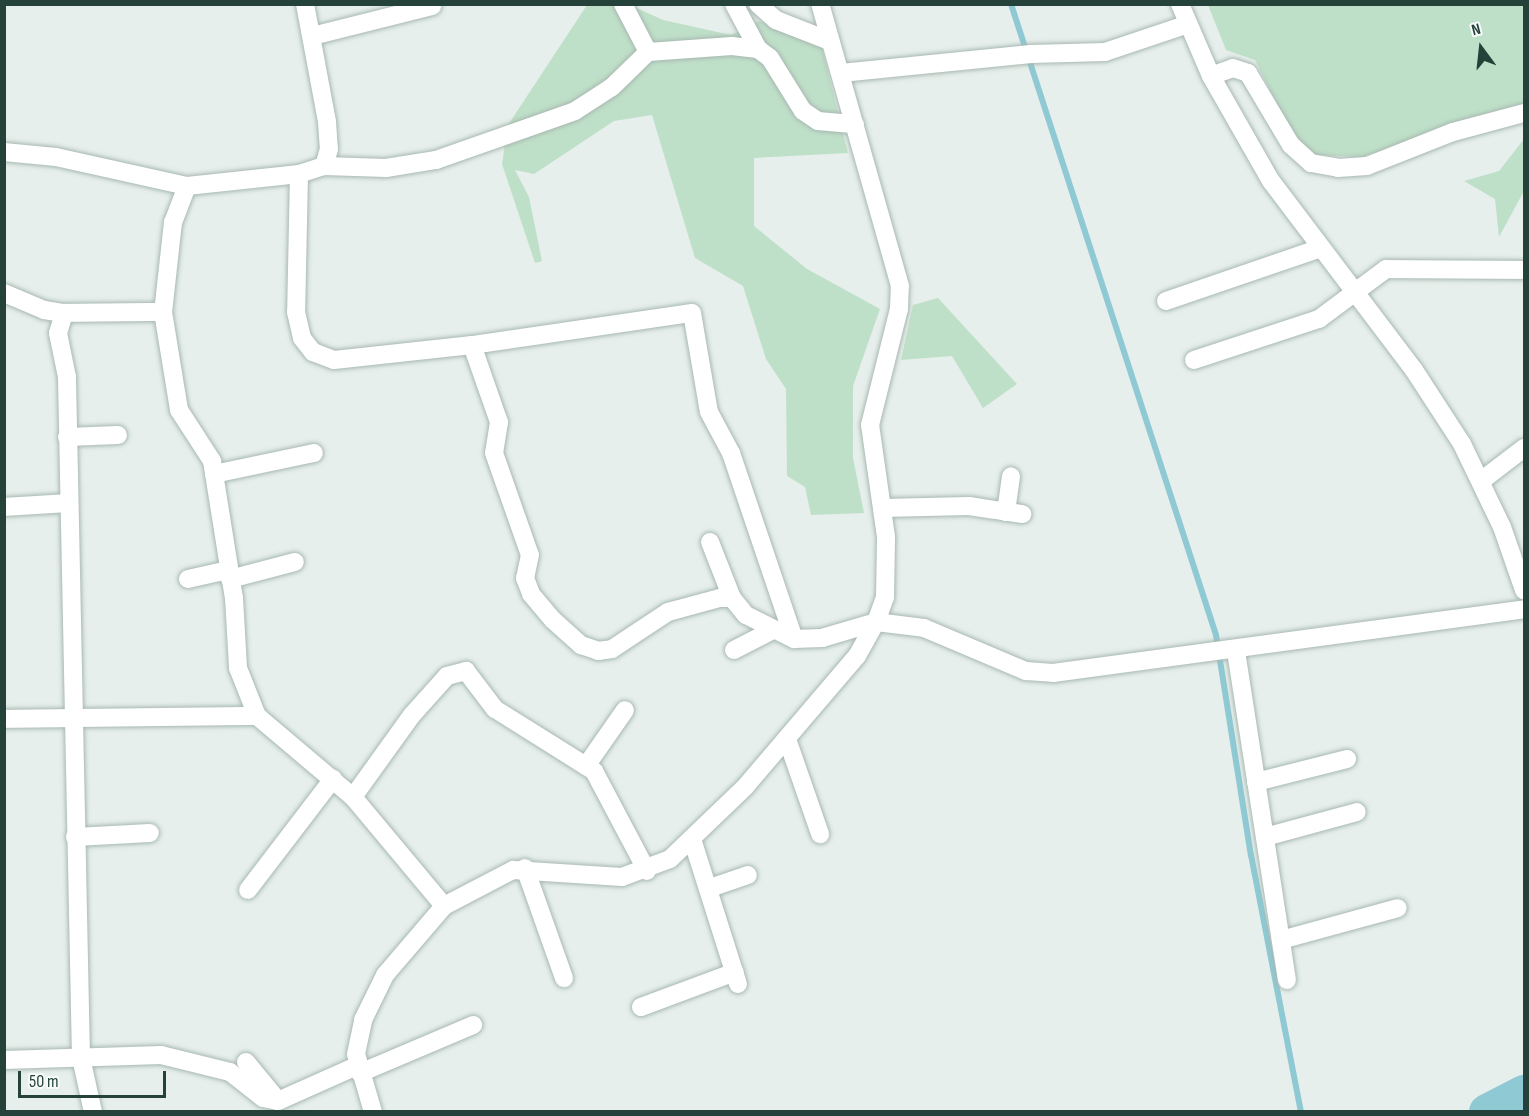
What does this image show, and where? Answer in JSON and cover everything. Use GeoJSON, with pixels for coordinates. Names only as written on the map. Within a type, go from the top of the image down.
{"type":"FeatureCollection","features":[{"type":"Feature","properties":{"kind":"street"},"geometry":{"type":"LineString","coordinates":[[305,4],[329,149],[324,166]]}},
{"type":"Feature","properties":{"kind":"street"},"geometry":{"type":"LineString","coordinates":[[623,4],[648,52]]}},
{"type":"Feature","properties":{"kind":"street"},"geometry":{"type":"LineString","coordinates":[[734,4],[758,49],[770,58],[803,111],[818,120],[855,124]]}},
{"type":"Feature","properties":{"kind":"street"},"geometry":{"type":"LineString","coordinates":[[758,4],[776,20],[830,41]]}},
{"type":"Feature","properties":{"kind":"street"},"geometry":{"type":"LineString","coordinates":[[373,1112],[359,1069],[363,1020],[385,975],[444,906],[486,880],[525,868],[621,877],[647,871],[670,859],[787,739],[857,656],[876,622],[885,597],[882,508],[870,425],[900,309],[900,286],[820,4]]}},
{"type":"Feature","properties":{"kind":"street"},"geometry":{"type":"LineString","coordinates":[[1180,4],[1211,76],[1272,181],[1321,248],[1358,293],[1436,404],[1481,481],[1524,590]]}},
{"type":"Feature","properties":{"kind":"street"},"geometry":{"type":"LineString","coordinates":[[312,36],[432,6]]}},
{"type":"Feature","properties":{"kind":"street"},"geometry":{"type":"LineString","coordinates":[[841,73],[1024,54],[1105,52],[1188,24]]}},
{"type":"Feature","properties":{"kind":"street"},"geometry":{"type":"LineString","coordinates":[[4,152],[56,157],[187,186],[298,174],[324,166],[386,168],[436,160],[575,111],[612,87],[648,52],[758,49]]}},
{"type":"Feature","properties":{"kind":"street"},"geometry":{"type":"LineString","coordinates":[[1211,76],[1233,68],[1248,73],[1291,145],[1311,163],[1338,168],[1367,166],[1453,132],[1524,113]]}},
{"type":"Feature","properties":{"kind":"street"},"geometry":{"type":"LineString","coordinates":[[298,174],[296,312],[302,338],[313,352],[334,360],[472,345],[692,313],[709,412],[731,453],[794,639]]}},
{"type":"Feature","properties":{"kind":"street"},"geometry":{"type":"LineString","coordinates":[[187,186],[173,222],[163,312],[179,410],[212,460],[229,575],[238,668],[257,716],[353,797],[444,906]]}},
{"type":"Feature","properties":{"kind":"street"},"geometry":{"type":"LineString","coordinates":[[1166,301],[1321,248]]}},
{"type":"Feature","properties":{"kind":"street"},"geometry":{"type":"LineString","coordinates":[[1194,360],[1318,319],[1358,293],[1386,269],[1524,270]]}},
{"type":"Feature","properties":{"kind":"street"},"geometry":{"type":"LineString","coordinates":[[4,293],[44,310],[64,313],[163,312]]}},
{"type":"Feature","properties":{"kind":"street"},"geometry":{"type":"LineString","coordinates":[[64,313],[58,333],[67,377],[72,718],[81,1058],[93,1112]]}},
{"type":"Feature","properties":{"kind":"street"},"geometry":{"type":"LineString","coordinates":[[472,345],[499,422],[494,453],[530,555],[525,578],[531,594],[553,620],[581,645],[598,651],[612,649],[668,612],[732,598]]}},
{"type":"Feature","properties":{"kind":"street"},"geometry":{"type":"LineString","coordinates":[[68,438],[118,435]]}},
{"type":"Feature","properties":{"kind":"street"},"geometry":{"type":"LineString","coordinates":[[1481,481],[1524,448]]}},
{"type":"Feature","properties":{"kind":"street"},"geometry":{"type":"LineString","coordinates":[[214,474],[314,453]]}},
{"type":"Feature","properties":{"kind":"street"},"geometry":{"type":"LineString","coordinates":[[882,508],[969,506],[1014,513],[1011,476]]}},
{"type":"Feature","properties":{"kind":"street"},"geometry":{"type":"LineString","coordinates":[[4,507],[68,503]]}},
{"type":"Feature","properties":{"kind":"street"},"geometry":{"type":"LineString","coordinates":[[710,542],[732,598],[747,615],[771,631],[794,639],[822,638],[876,622],[924,628],[1026,670],[1053,674],[1226,652],[1524,609]]}},
{"type":"Feature","properties":{"kind":"street"},"geometry":{"type":"LineString","coordinates":[[188,579],[229,575],[295,562]]}},
{"type":"Feature","properties":{"kind":"street"},"geometry":{"type":"LineString","coordinates":[[734,650],[771,631]]}},
{"type":"Feature","properties":{"kind":"street"},"geometry":{"type":"LineString","coordinates":[[1226,652],[1256,782],[1287,981]]}},
{"type":"Feature","properties":{"kind":"street"},"geometry":{"type":"LineString","coordinates":[[353,797],[412,715],[447,676],[466,671],[495,709],[594,771],[626,825],[647,871]]}},
{"type":"Feature","properties":{"kind":"street"},"geometry":{"type":"LineString","coordinates":[[586,766],[625,710]]}},
{"type":"Feature","properties":{"kind":"street"},"geometry":{"type":"LineString","coordinates":[[4,719],[257,716]]}},
{"type":"Feature","properties":{"kind":"street"},"geometry":{"type":"LineString","coordinates":[[787,739],[820,834]]}},
{"type":"Feature","properties":{"kind":"street"},"geometry":{"type":"LineString","coordinates":[[1256,782],[1347,759]]}},
{"type":"Feature","properties":{"kind":"street"},"geometry":{"type":"LineString","coordinates":[[248,890],[333,778]]}},
{"type":"Feature","properties":{"kind":"street"},"geometry":{"type":"LineString","coordinates":[[1265,837],[1357,812]]}},
{"type":"Feature","properties":{"kind":"street"},"geometry":{"type":"LineString","coordinates":[[75,837],[150,833]]}},
{"type":"Feature","properties":{"kind":"street"},"geometry":{"type":"LineString","coordinates":[[641,1007],[736,978],[710,888],[692,839]]}},
{"type":"Feature","properties":{"kind":"street"},"geometry":{"type":"LineString","coordinates":[[525,868],[564,978]]}},
{"type":"Feature","properties":{"kind":"street"},"geometry":{"type":"LineString","coordinates":[[710,888],[748,875]]}},
{"type":"Feature","properties":{"kind":"street"},"geometry":{"type":"LineString","coordinates":[[1281,940],[1398,908]]}},
{"type":"Feature","properties":{"kind":"street"},"geometry":{"type":"LineString","coordinates":[[4,1060],[161,1055],[230,1072],[263,1098],[278,1101],[473,1025]]}},
{"type":"Feature","properties":{"kind":"street"},"geometry":{"type":"LineString","coordinates":[[246,1062],[278,1101]]}},
{"type":"Feature","properties":{"kind":"green space"},"geometry":{"type":"Polygon","coordinates":[[[587,5],[630,5],[663,20],[731,35],[759,21],[822,48],[848,153],[754,158],[754,226],[807,269],[880,309],[853,386],[853,458],[864,513],[811,515],[805,487],[787,476],[786,389],[766,359],[743,286],[695,258],[652,115],[614,121],[534,174],[515,170],[529,197],[542,261],[535,263],[502,164],[508,125],[587,5]]]}},
{"type":"Feature","properties":{"kind":"green space"},"geometry":{"type":"Polygon","coordinates":[[[1208,5],[1524,5],[1524,107],[1362,157],[1315,155],[1292,133],[1255,60],[1226,50],[1208,5]]]}},
{"type":"Feature","properties":{"kind":"green space"},"geometry":{"type":"Polygon","coordinates":[[[1524,139],[1524,191],[1499,237],[1495,199],[1464,181],[1499,171],[1524,139]]]}},
{"type":"Feature","properties":{"kind":"green space"},"geometry":{"type":"Polygon","coordinates":[[[938,298],[1017,384],[983,408],[952,356],[901,360],[913,305],[938,298]]]}},
{"type":"Feature","properties":{"kind":"waterway"},"geometry":{"type":"LineString","coordinates":[[1011,4],[1216,635],[1251,855],[1301,1112]]}},
{"type":"Feature","properties":{"kind":"waterway"},"geometry":{"type":"LineString","coordinates":[[1487,1112],[1524,1093]]}}]}
